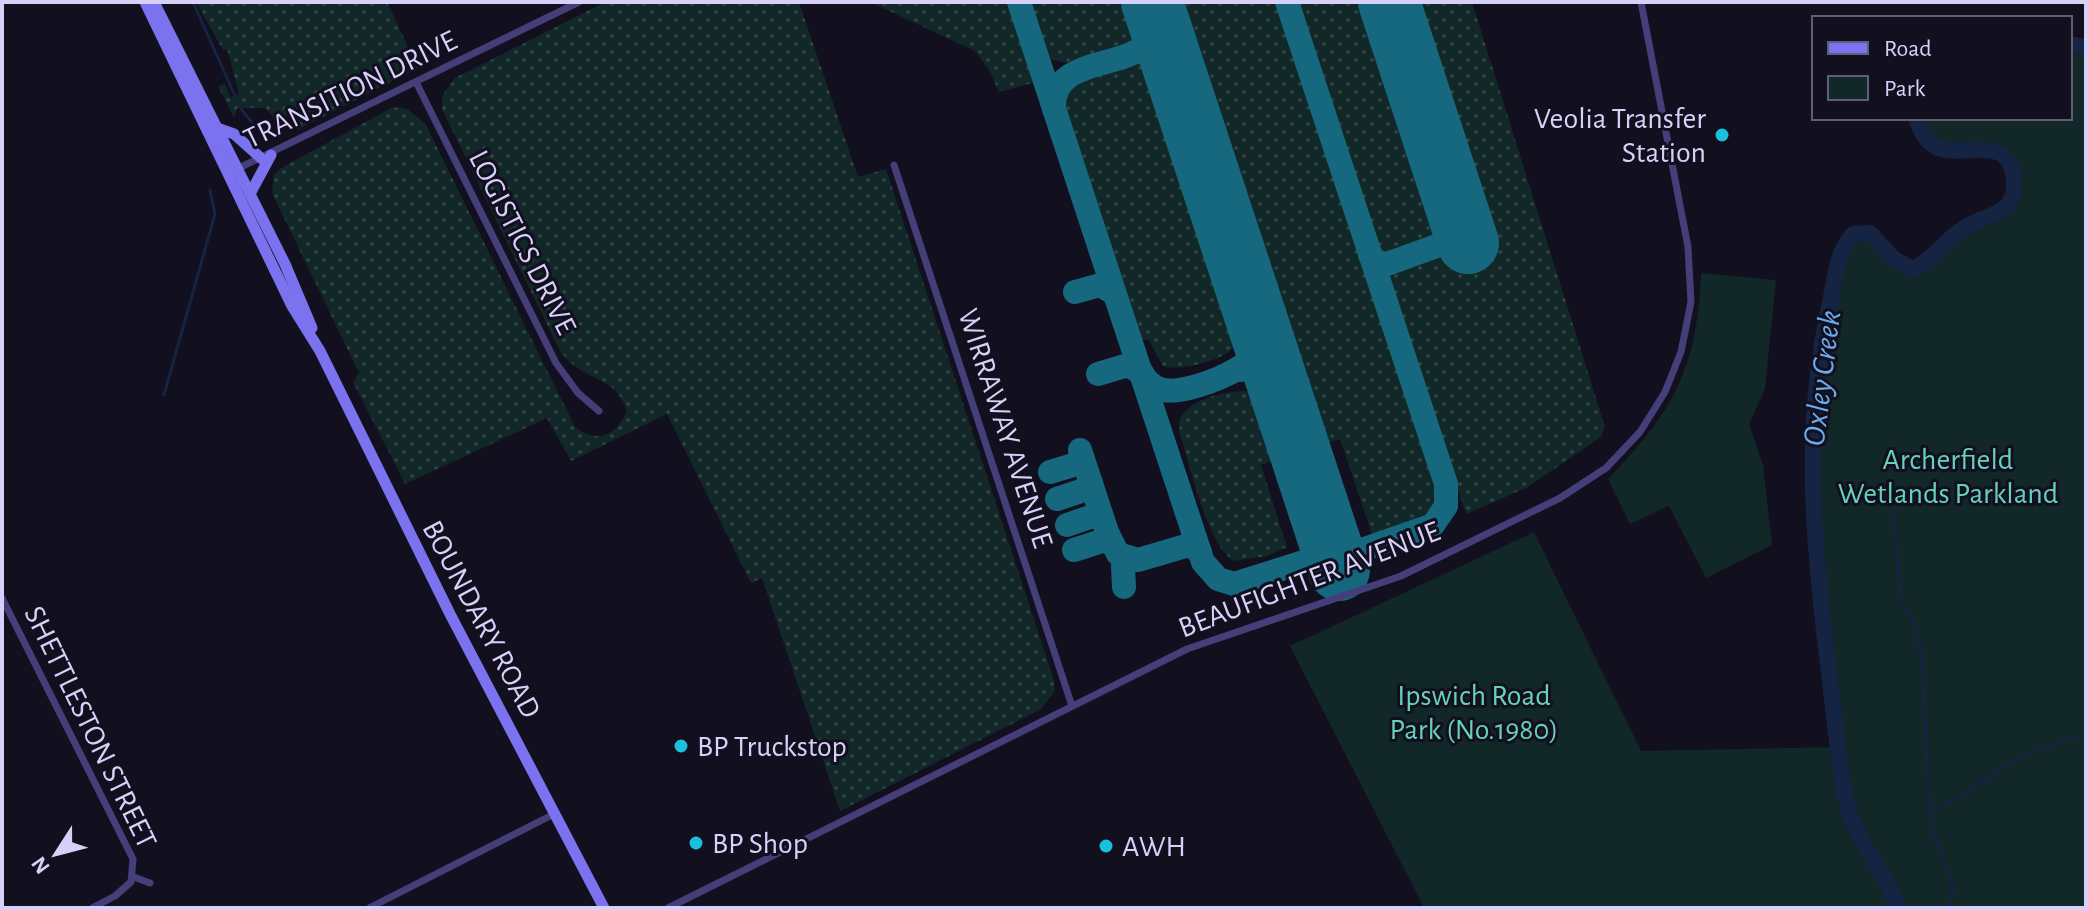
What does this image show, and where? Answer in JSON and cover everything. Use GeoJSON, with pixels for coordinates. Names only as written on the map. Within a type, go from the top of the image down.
{"type":"FeatureCollection","features":[{"type":"Feature","properties":{"kind":"main road","name":"BOUNDARY ROAD"},"geometry":{"type":"LineString","coordinates":[[145,2],[232,170],[292,306],[320,351],[450,614],[604,908]]}},
{"type":"Feature","properties":{"kind":"main road","name":"BOUNDARY ROAD"},"geometry":{"type":"LineString","coordinates":[[154,2],[217,128],[232,170],[250,194],[298,290],[320,351]]}},
{"type":"Feature","properties":{"kind":"main road"},"geometry":{"type":"LineString","coordinates":[[217,128],[234,134],[266,157],[250,194]]}},
{"type":"Feature","properties":{"kind":"street","name":"TRANSITION DRIVE"},"geometry":{"type":"LineString","coordinates":[[232,170],[266,157],[417,84],[579,2]]}},
{"type":"Feature","properties":{"kind":"street","name":"BEAUFIGHTER AVENUE"},"geometry":{"type":"LineString","coordinates":[[668,908],[1212,638],[1345,598],[1457,549],[1576,489],[1606,468],[1640,432],[1665,392],[1681,352],[1691,281],[1681,205],[1641,2]]}},
{"type":"Feature","properties":{"kind":"street","name":"LOGISTICS DRIVE"},"geometry":{"type":"LineString","coordinates":[[417,84],[556,363],[578,393],[599,411]]}},
{"type":"Feature","properties":{"kind":"street","name":"WIRRAWAY AVENUE"},"geometry":{"type":"LineString","coordinates":[[894,165],[1072,706]]}},
{"type":"Feature","properties":{"kind":"street","name":"SHETTLESTON STREET"},"geometry":{"type":"LineString","coordinates":[[2,598],[129,850],[134,877],[125,889],[92,908]]}},
{"type":"Feature","properties":{"kind":"street"},"geometry":{"type":"LineString","coordinates":[[369,908],[556,813]]}},
{"type":"Feature","properties":{"kind":"street","name":"SHETTLESTON STREET"},"geometry":{"type":"LineString","coordinates":[[134,877],[150,883]]}},
{"type":"Feature","properties":{"kind":"green space"},"geometry":{"type":"Polygon","coordinates":[[[196,2],[387,2],[418,68],[297,130],[289,115],[277,121],[265,108],[237,108],[234,118],[218,86],[225,84],[231,98],[239,94],[227,49],[223,50],[196,2]]]}},
{"type":"Feature","properties":{"kind":"green space"},"geometry":{"type":"Polygon","coordinates":[[[605,2],[799,2],[858,177],[886,169],[1054,680],[1055,691],[1040,710],[840,811],[762,578],[751,583],[667,414],[571,461],[547,418],[405,484],[353,382],[359,373],[272,193],[274,174],[283,167],[393,107],[407,109],[425,123],[575,427],[598,436],[612,432],[627,411],[621,398],[606,383],[569,362],[560,351],[442,109],[442,96],[455,78],[605,2]]]}},
{"type":"Feature","properties":{"kind":"green space"},"geometry":{"type":"Polygon","coordinates":[[[870,2],[1010,2],[1036,82],[999,92],[989,70],[975,51],[870,2]]]}},
{"type":"Feature","properties":{"kind":"green space"},"geometry":{"type":"Polygon","coordinates":[[[1028,2],[1129,2],[1140,36],[1128,46],[1081,61],[1055,60],[1042,46],[1028,2]]]}},
{"type":"Feature","properties":{"kind":"green space"},"geometry":{"type":"Polygon","coordinates":[[[1175,2],[1280,2],[1440,488],[1435,510],[1428,519],[1408,531],[1373,537],[1340,439],[1321,445],[1175,2]]]}},
{"type":"Feature","properties":{"kind":"green space"},"geometry":{"type":"Polygon","coordinates":[[[1295,2],[1374,2],[1412,117],[1409,132],[1440,229],[1431,243],[1387,256],[1376,248],[1295,2]]]}},
{"type":"Feature","properties":{"kind":"green space"},"geometry":{"type":"Polygon","coordinates":[[[1402,2],[1472,2],[1605,427],[1601,437],[1526,488],[1466,514],[1387,279],[1397,267],[1489,237],[1449,118],[1437,108],[1402,2]]]}},
{"type":"Feature","properties":{"kind":"green space","name":"Archerfield Wetlands Parkland"},"geometry":{"type":"Polygon","coordinates":[[[2072,44],[2086,47],[2086,908],[1424,908],[1290,646],[1534,532],[1641,751],[1838,747],[1816,568],[1810,480],[1816,386],[1836,267],[1847,242],[1861,232],[1869,234],[1902,266],[1922,265],[1960,231],[2004,211],[2012,201],[2014,191],[2010,164],[1987,148],[1944,148],[1927,139],[1917,120],[2072,120],[2072,44]]]}},
{"type":"Feature","properties":{"kind":"green space"},"geometry":{"type":"Polygon","coordinates":[[[1144,60],[1150,64],[1239,334],[1230,351],[1190,366],[1163,366],[1149,340],[1143,340],[1135,328],[1062,103],[1074,85],[1096,71],[1144,60]]]}},
{"type":"Feature","properties":{"kind":"green space"},"geometry":{"type":"Polygon","coordinates":[[[1701,273],[1776,280],[1765,389],[1749,424],[1763,465],[1772,545],[1706,578],[1669,506],[1630,524],[1608,479],[1649,432],[1677,387],[1694,336],[1701,273]]]}},
{"type":"Feature","properties":{"kind":"green space"},"geometry":{"type":"Polygon","coordinates":[[[1246,391],[1260,397],[1280,458],[1261,465],[1287,547],[1267,556],[1235,561],[1226,554],[1209,524],[1180,434],[1179,421],[1183,413],[1198,402],[1246,391]]]}},
{"type":"Feature","properties":{"kind":"waterway"},"geometry":{"type":"LineString","coordinates":[[193,2],[235,96]]}},
{"type":"Feature","properties":{"kind":"waterway","name":"Oxley Creek"},"geometry":{"type":"LineString","coordinates":[[2072,44],[2086,47]]}},
{"type":"Feature","properties":{"kind":"waterway"},"geometry":{"type":"LineString","coordinates":[[241,109],[254,125]]}},
{"type":"Feature","properties":{"kind":"waterway","name":"Oxley Creek"},"geometry":{"type":"LineString","coordinates":[[1898,908],[1851,817],[1838,752],[1823,619],[1813,484],[1813,439],[1821,348],[1837,266],[1853,234],[1870,233],[1894,259],[1913,269],[1955,234],[2007,206],[2014,182],[2011,166],[2004,156],[1984,150],[1960,151],[1936,147],[1923,135],[1917,120]]}},
{"type":"Feature","properties":{"kind":"waterway"},"geometry":{"type":"LineString","coordinates":[[164,395],[215,214],[210,190]]}},
{"type":"Feature","properties":{"kind":"waterway"},"geometry":{"type":"LineString","coordinates":[[1891,485],[1901,598],[1917,629],[1922,657],[1930,823],[1950,876],[1953,890],[1950,908]]}},
{"type":"Feature","properties":{"kind":"waterway"},"geometry":{"type":"LineString","coordinates":[[1929,813],[1959,798],[2015,759],[2071,737],[2086,744]]}},
{"type":"Feature","properties":{"kind":"taxiway"},"geometry":{"type":"LineString","coordinates":[[1019,2],[1203,562],[1218,579],[1234,584],[1323,556],[1347,555],[1433,525],[1446,506],[1446,484],[1287,2]]}},
{"type":"Feature","properties":{"kind":"taxiway"},"geometry":{"type":"LineString","coordinates":[[1054,109],[1058,88],[1071,75],[1131,54],[1146,44],[1154,28],[1151,2]]}},
{"type":"Feature","properties":{"kind":"taxiway"},"geometry":{"type":"LineString","coordinates":[[1135,52],[1151,53],[1163,60],[1173,72],[1181,87],[1201,151]]}},
{"type":"Feature","properties":{"kind":"taxiway"},"geometry":{"type":"LineString","coordinates":[[1370,255],[1377,262],[1387,264],[1453,240],[1459,223],[1448,182]]}},
{"type":"Feature","properties":{"kind":"taxiway"},"geometry":{"type":"LineString","coordinates":[[1141,371],[1153,386],[1174,390],[1218,378],[1255,355],[1260,346],[1259,325],[1234,251]]}},
{"type":"Feature","properties":{"kind":"taxiway"},"geometry":{"type":"LineString","coordinates":[[1075,292],[1100,285],[1114,293]]}},
{"type":"Feature","properties":{"kind":"taxiway"},"geometry":{"type":"LineString","coordinates":[[1098,374],[1128,365],[1141,373]]}},
{"type":"Feature","properties":{"kind":"taxiway"},"geometry":{"type":"LineString","coordinates":[[1240,370],[1255,370],[1267,376],[1276,386],[1289,413],[1302,456]]}},
{"type":"Feature","properties":{"kind":"taxiway"},"geometry":{"type":"LineString","coordinates":[[1080,450],[1107,532],[1118,554],[1138,560],[1189,545],[1200,552]]}},
{"type":"Feature","properties":{"kind":"taxiway"},"geometry":{"type":"LineString","coordinates":[[1050,472],[1080,463],[1085,466]]}},
{"type":"Feature","properties":{"kind":"taxiway"},"geometry":{"type":"LineString","coordinates":[[1306,470],[1328,533],[1336,544],[1355,552]]}},
{"type":"Feature","properties":{"kind":"taxiway"},"geometry":{"type":"LineString","coordinates":[[1057,499],[1087,489],[1091,483]]}},
{"type":"Feature","properties":{"kind":"taxiway"},"geometry":{"type":"LineString","coordinates":[[1067,525],[1096,515],[1099,509]]}},
{"type":"Feature","properties":{"kind":"taxiway"},"geometry":{"type":"LineString","coordinates":[[1074,550],[1105,540],[1112,544]]}},
{"type":"Feature","properties":{"kind":"taxiway"},"geometry":{"type":"LineString","coordinates":[[1124,587],[1123,566],[1130,560]]}},
{"type":"Feature","properties":{"kind":"runway"},"geometry":{"type":"LineString","coordinates":[[1152,2],[1339,570]]}},
{"type":"Feature","properties":{"kind":"runway"},"geometry":{"type":"LineString","coordinates":[[1389,2],[1468,243]]}},
{"type":"Feature","properties":{"kind":"place","name":"Veolia Transfer Station"},"geometry":{"type":"Point","coordinates":[1722,135]}},
{"type":"Feature","properties":{"kind":"place","name":"BP Truckstop"},"geometry":{"type":"Point","coordinates":[681,746]}},
{"type":"Feature","properties":{"kind":"place","name":"BP Shop"},"geometry":{"type":"Point","coordinates":[696,843]}},
{"type":"Feature","properties":{"kind":"place","name":"AWH"},"geometry":{"type":"Point","coordinates":[1106,846]}},
{"type":"Feature","properties":{"kind":"park label","name":"Ipswich Road Park (No.1980)"},"geometry":{"type":"Point","coordinates":[1474,712]}}]}
